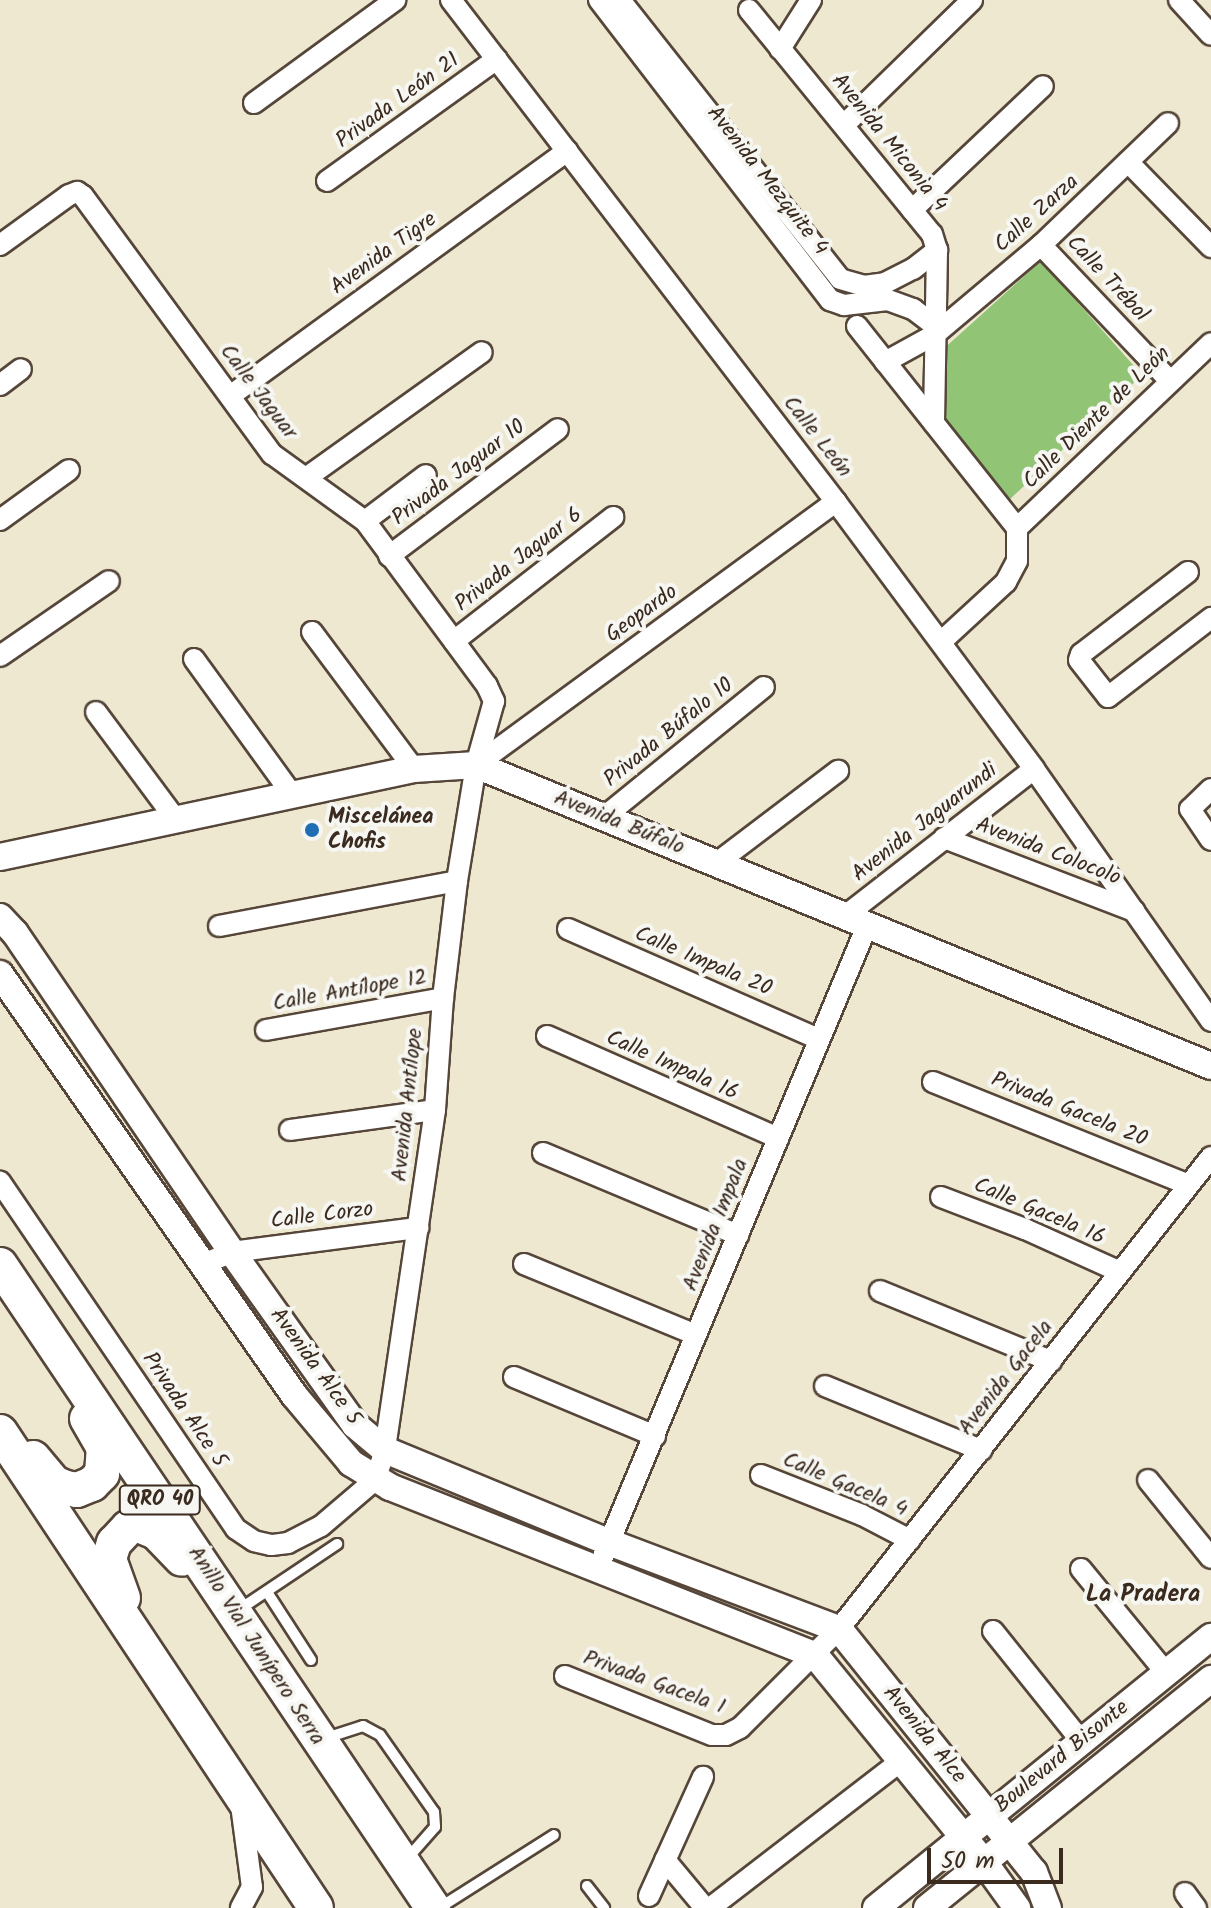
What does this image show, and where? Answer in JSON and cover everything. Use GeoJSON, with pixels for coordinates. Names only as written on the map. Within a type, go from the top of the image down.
{"type":"FeatureCollection","features":[{"type":"Feature","properties":{"kind":"highway","name":"Anillo Vial Junípero Serra"},"geometry":{"type":"LineString","coordinates":[[0,1265],[433,1908]]}},
{"type":"Feature","properties":{"kind":"highway"},"geometry":{"type":"LineString","coordinates":[[0,1417],[54,1483],[77,1490],[92,1484],[102,1474],[104,1448],[54,1361],[27,1304]]}},
{"type":"Feature","properties":{"kind":"highway"},"geometry":{"type":"LineString","coordinates":[[0,1432],[316,1908]]}},
{"type":"Feature","properties":{"kind":"highway"},"geometry":{"type":"LineString","coordinates":[[187,1716],[111,1571],[109,1559],[114,1543],[136,1524],[145,1525],[167,1541],[290,1698]]}},
{"type":"Feature","properties":{"kind":"street"},"geometry":{"type":"LineString","coordinates":[[254,103],[395,0]]}},
{"type":"Feature","properties":{"kind":"street","name":"Calle León"},"geometry":{"type":"LineString","coordinates":[[451,0],[941,642],[1211,1021]]}},
{"type":"Feature","properties":{"kind":"street","name":"Avenida Mezquite 4"},"geometry":{"type":"LineString","coordinates":[[599,0],[658,66],[774,214],[833,273],[865,294],[901,304],[934,330]]}},
{"type":"Feature","properties":{"kind":"street","name":"Avenida Mezquite 4"},"geometry":{"type":"LineString","coordinates":[[620,0],[658,66]]}},
{"type":"Feature","properties":{"kind":"street"},"geometry":{"type":"LineString","coordinates":[[780,49],[811,0]]}},
{"type":"Feature","properties":{"kind":"street"},"geometry":{"type":"LineString","coordinates":[[844,125],[972,0]]}},
{"type":"Feature","properties":{"kind":"street"},"geometry":{"type":"LineString","coordinates":[[1179,0],[1210,32]]}},
{"type":"Feature","properties":{"kind":"street","name":"Avenida Miconia 4"},"geometry":{"type":"LineString","coordinates":[[749,10],[932,234],[937,250]]}},
{"type":"Feature","properties":{"kind":"street","name":"Privada León 21"},"geometry":{"type":"LineString","coordinates":[[327,181],[497,59]]}},
{"type":"Feature","properties":{"kind":"street"},"geometry":{"type":"LineString","coordinates":[[912,210],[1043,86]]}},
{"type":"Feature","properties":{"kind":"street","name":"Calle Zarza"},"geometry":{"type":"LineString","coordinates":[[885,362],[934,330],[1041,245],[1168,123]]}},
{"type":"Feature","properties":{"kind":"street","name":"Avenida Tigre"},"geometry":{"type":"LineString","coordinates":[[230,396],[567,151]]}},
{"type":"Feature","properties":{"kind":"street"},"geometry":{"type":"LineString","coordinates":[[1128,162],[1211,247]]}},
{"type":"Feature","properties":{"kind":"street","name":"Calle Jaguar"},"geometry":{"type":"LineString","coordinates":[[0,245],[77,192],[272,454],[365,521],[487,686],[494,701],[476,765]]}},
{"type":"Feature","properties":{"kind":"street","name":"Calle Trébol"},"geometry":{"type":"LineString","coordinates":[[1041,245],[1170,381]]}},
{"type":"Feature","properties":{"kind":"street"},"geometry":{"type":"LineString","coordinates":[[865,294],[900,277],[937,250]]}},
{"type":"Feature","properties":{"kind":"street"},"geometry":{"type":"LineString","coordinates":[[934,423],[937,250]]}},
{"type":"Feature","properties":{"kind":"street"},"geometry":{"type":"LineString","coordinates":[[857,326],[1017,528],[1017,561],[1006,582],[941,642]]}},
{"type":"Feature","properties":{"kind":"street","name":"Calle Diente de León"},"geometry":{"type":"LineString","coordinates":[[1017,528],[1211,343]]}},
{"type":"Feature","properties":{"kind":"street"},"geometry":{"type":"LineString","coordinates":[[306,478],[482,352]]}},
{"type":"Feature","properties":{"kind":"street"},"geometry":{"type":"LineString","coordinates":[[0,385],[21,369]]}},
{"type":"Feature","properties":{"kind":"street","name":"Privada Jaguar 10"},"geometry":{"type":"LineString","coordinates":[[389,556],[558,429]]}},
{"type":"Feature","properties":{"kind":"street"},"geometry":{"type":"LineString","coordinates":[[0,520],[69,470]]}},
{"type":"Feature","properties":{"kind":"street"},"geometry":{"type":"LineString","coordinates":[[365,521],[426,475]]}},
{"type":"Feature","properties":{"kind":"street","name":"Geopardo"},"geometry":{"type":"LineString","coordinates":[[476,765],[836,502]]}},
{"type":"Feature","properties":{"kind":"street","name":"Privada Jaguar 6"},"geometry":{"type":"LineString","coordinates":[[454,641],[613,517]]}},
{"type":"Feature","properties":{"kind":"street"},"geometry":{"type":"LineString","coordinates":[[1188,572],[1081,654],[1079,660],[1108,697],[1211,618]]}},
{"type":"Feature","properties":{"kind":"street"},"geometry":{"type":"LineString","coordinates":[[0,656],[109,581]]}},
{"type":"Feature","properties":{"kind":"street"},"geometry":{"type":"LineString","coordinates":[[312,632],[414,769]]}},
{"type":"Feature","properties":{"kind":"street"},"geometry":{"type":"LineString","coordinates":[[194,659],[291,793]]}},
{"type":"Feature","properties":{"kind":"street","name":"Privada Búfalo 10"},"geometry":{"type":"LineString","coordinates":[[604,817],[764,687]]}},
{"type":"Feature","properties":{"kind":"street"},"geometry":{"type":"LineString","coordinates":[[96,712],[174,817]]}},
{"type":"Feature","properties":{"kind":"street","name":"Avenida Búfalo"},"geometry":{"type":"LineString","coordinates":[[0,857],[174,817],[414,769],[476,765],[1211,1066]]}},
{"type":"Feature","properties":{"kind":"street","name":"Avenida Antílope"},"geometry":{"type":"LineString","coordinates":[[375,1480],[385,1450],[435,1110],[443,998],[457,881],[476,765]]}},
{"type":"Feature","properties":{"kind":"street","name":"Avenida Jaguarundi"},"geometry":{"type":"LineString","coordinates":[[856,921],[944,838],[1034,769]]}},
{"type":"Feature","properties":{"kind":"street"},"geometry":{"type":"LineString","coordinates":[[718,862],[838,771]]}},
{"type":"Feature","properties":{"kind":"street"},"geometry":{"type":"LineString","coordinates":[[1211,789],[1190,809],[1211,840]]}},
{"type":"Feature","properties":{"kind":"street","name":"Avenida Colocolo"},"geometry":{"type":"LineString","coordinates":[[944,838],[1134,911]]}},
{"type":"Feature","properties":{"kind":"street"},"geometry":{"type":"LineString","coordinates":[[219,926],[457,881]]}},
{"type":"Feature","properties":{"kind":"street","name":"Avenida Alce 5"},"geometry":{"type":"LineString","coordinates":[[0,917],[126,1092],[232,1252],[355,1425],[385,1450],[611,1543],[839,1629]]}},
{"type":"Feature","properties":{"kind":"street","name":"Avenida Impala"},"geometry":{"type":"LineString","coordinates":[[598,1569],[819,1039],[856,921]]}},
{"type":"Feature","properties":{"kind":"street","name":"Calle Impala 20"},"geometry":{"type":"LineString","coordinates":[[568,929],[819,1039]]}},
{"type":"Feature","properties":{"kind":"street","name":"Avenida Alce 5"},"geometry":{"type":"LineString","coordinates":[[0,974],[294,1395],[351,1463],[375,1480],[815,1655]]}},
{"type":"Feature","properties":{"kind":"street","name":"Calle Antílope 12"},"geometry":{"type":"LineString","coordinates":[[266,1030],[443,998]]}},
{"type":"Feature","properties":{"kind":"street","name":"Calle Impala 16"},"geometry":{"type":"LineString","coordinates":[[547,1036],[778,1138]]}},
{"type":"Feature","properties":{"kind":"street","name":"Privada Gacela 20"},"geometry":{"type":"LineString","coordinates":[[933,1082],[1187,1184]]}},
{"type":"Feature","properties":{"kind":"street"},"geometry":{"type":"LineString","coordinates":[[290,1130],[435,1110]]}},
{"type":"Feature","properties":{"kind":"street"},"geometry":{"type":"LineString","coordinates":[[543,1153],[738,1235]]}},
{"type":"Feature","properties":{"kind":"street","name":"Avenida Gacela"},"geometry":{"type":"LineString","coordinates":[[726,1735],[740,1728],[839,1629],[1051,1361],[1118,1271],[1211,1157]]}},
{"type":"Feature","properties":{"kind":"street","name":"Privada Alce 5"},"geometry":{"type":"LineString","coordinates":[[0,1182],[236,1529],[254,1541],[271,1545],[288,1543],[321,1526],[375,1480]]}},
{"type":"Feature","properties":{"kind":"street","name":"Calle Gacela 16"},"geometry":{"type":"LineString","coordinates":[[941,1197],[1025,1229],[1118,1271]]}},
{"type":"Feature","properties":{"kind":"street","name":"Calle Corzo"},"geometry":{"type":"LineString","coordinates":[[203,1264],[232,1252],[418,1228]]}},
{"type":"Feature","properties":{"kind":"street"},"geometry":{"type":"LineString","coordinates":[[524,1264],[696,1335]]}},
{"type":"Feature","properties":{"kind":"street"},"geometry":{"type":"LineString","coordinates":[[880,1291],[1051,1361]]}},
{"type":"Feature","properties":{"kind":"street"},"geometry":{"type":"LineString","coordinates":[[514,1377],[655,1436]]}},
{"type":"Feature","properties":{"kind":"street"},"geometry":{"type":"LineString","coordinates":[[825,1386],[981,1450]]}},
{"type":"Feature","properties":{"kind":"street","name":"Calle Gacela 4"},"geometry":{"type":"LineString","coordinates":[[761,1475],[862,1515],[910,1540]]}},
{"type":"Feature","properties":{"kind":"street"},"geometry":{"type":"LineString","coordinates":[[1148,1480],[1211,1558]]}},
{"type":"Feature","properties":{"kind":"street"},"geometry":{"type":"LineString","coordinates":[[1081,1569],[1166,1673]]}},
{"type":"Feature","properties":{"kind":"street","name":"Avenida Alce"},"geometry":{"type":"LineString","coordinates":[[839,1629],[1042,1885],[1048,1908]]}},
{"type":"Feature","properties":{"kind":"street"},"geometry":{"type":"LineString","coordinates":[[993,1631],[1081,1741]]}},
{"type":"Feature","properties":{"kind":"street","name":"Boulevard Bisonte"},"geometry":{"type":"LineString","coordinates":[[876,1908],[1211,1637]]}},
{"type":"Feature","properties":{"kind":"street","name":"Avenida Alce"},"geometry":{"type":"LineString","coordinates":[[815,1655],[984,1862],[1017,1908]]}},
{"type":"Feature","properties":{"kind":"street","name":"Privada Gacela 1"},"geometry":{"type":"LineString","coordinates":[[565,1676],[712,1735],[726,1735]]}},
{"type":"Feature","properties":{"kind":"street","name":"Boulevard Bisonte"},"geometry":{"type":"LineString","coordinates":[[927,1908],[1211,1679]]}},
{"type":"Feature","properties":{"kind":"street"},"geometry":{"type":"LineString","coordinates":[[665,1860],[708,1908],[901,1761]]}},
{"type":"Feature","properties":{"kind":"street"},"geometry":{"type":"LineString","coordinates":[[649,1896],[703,1777]]}},
{"type":"Feature","properties":{"kind":"street"},"geometry":{"type":"LineString","coordinates":[[240,1797],[256,1908]]}},
{"type":"Feature","properties":{"kind":"street"},"geometry":{"type":"LineString","coordinates":[[241,1908],[252,1887]]}},
{"type":"Feature","properties":{"kind":"lane"},"geometry":{"type":"LineString","coordinates":[[235,1612],[337,1544]]}},
{"type":"Feature","properties":{"kind":"lane"},"geometry":{"type":"LineString","coordinates":[[267,1592],[311,1660]]}},
{"type":"Feature","properties":{"kind":"lane"},"geometry":{"type":"LineString","coordinates":[[318,1740],[363,1726],[380,1735],[434,1812],[435,1827],[402,1865]]}},
{"type":"Feature","properties":{"kind":"lane"},"geometry":{"type":"LineString","coordinates":[[439,1908],[554,1835]]}},
{"type":"Feature","properties":{"kind":"lane"},"geometry":{"type":"LineString","coordinates":[[587,1886],[604,1908]]}},
{"type":"Feature","properties":{"kind":"green space"},"geometry":{"type":"Polygon","coordinates":[[[1041,261],[1142,375],[1008,501],[940,426],[940,352],[1041,261]]]}},
{"type":"Feature","properties":{"kind":"place","name":"Miscelánea Chofis"},"geometry":{"type":"Point","coordinates":[312,830]}},
{"type":"Feature","properties":{"kind":"district","name":"La Pradera"},"geometry":{"type":"Point","coordinates":[1143,1595]}}]}
